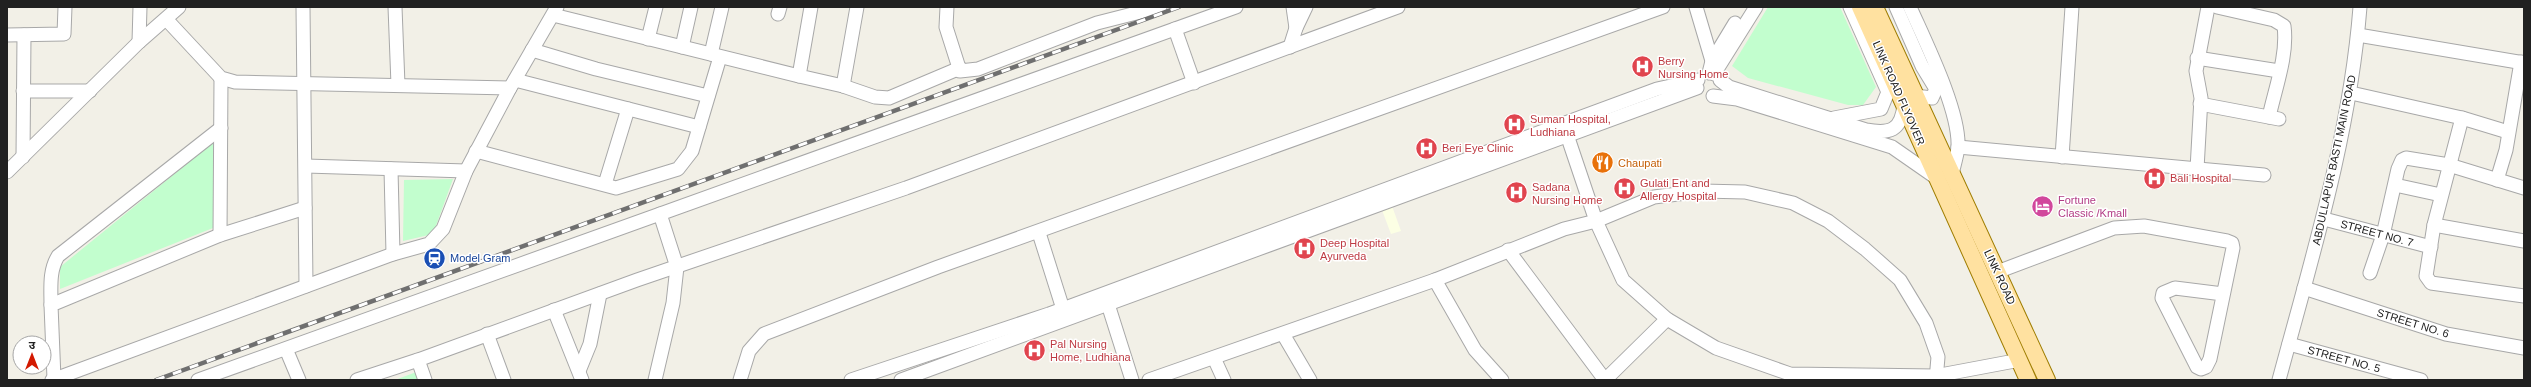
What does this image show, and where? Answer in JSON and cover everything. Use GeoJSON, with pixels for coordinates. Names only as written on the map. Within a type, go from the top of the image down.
{"type":"FeatureCollection","features":[{"type":"Feature","properties":{"kind":"main road","name":"LINK ROAD FLYOVER"},"geometry":{"type":"LineString","coordinates":[[1860,7],[1910,101],[1941,147],[1945,176]]}},
{"type":"Feature","properties":{"kind":"main road","name":"LINK ROAD FLYOVER"},"geometry":{"type":"LineString","coordinates":[[1875,7],[1910,101],[1928,160],[1945,176]]}},
{"type":"Feature","properties":{"kind":"main road","name":"LINK ROAD"},"geometry":{"type":"LineString","coordinates":[[1945,176],[1997,272],[2047,380]]}},
{"type":"Feature","properties":{"kind":"main road","name":"LINK ROAD"},"geometry":{"type":"LineString","coordinates":[[1945,176],[2028,380]]}},
{"type":"Feature","properties":{"kind":"street"},"geometry":{"type":"LineString","coordinates":[[7,35],[64,34],[65,7]]}},
{"type":"Feature","properties":{"kind":"street"},"geometry":{"type":"LineString","coordinates":[[139,42],[140,7]]}},
{"type":"Feature","properties":{"kind":"street"},"geometry":{"type":"LineString","coordinates":[[7,172],[139,42],[179,7]]}},
{"type":"Feature","properties":{"kind":"street"},"geometry":{"type":"LineString","coordinates":[[303,7],[306,166],[306,286]]}},
{"type":"Feature","properties":{"kind":"street"},"geometry":{"type":"LineString","coordinates":[[395,7],[398,85]]}},
{"type":"Feature","properties":{"kind":"street"},"geometry":{"type":"LineString","coordinates":[[648,39],[656,7]]}},
{"type":"Feature","properties":{"kind":"street"},"geometry":{"type":"LineString","coordinates":[[682,47],[691,7]]}},
{"type":"Feature","properties":{"kind":"street"},"geometry":{"type":"LineString","coordinates":[[476,151],[616,188],[678,169],[689,158],[708,96],[716,55],[722,7]]}},
{"type":"Feature","properties":{"kind":"street"},"geometry":{"type":"LineString","coordinates":[[799,76],[811,7]]}},
{"type":"Feature","properties":{"kind":"street"},"geometry":{"type":"LineString","coordinates":[[843,86],[857,7]]}},
{"type":"Feature","properties":{"kind":"street"},"geometry":{"type":"LineString","coordinates":[[947,7],[946,27],[960,71],[978,69],[1097,23],[1160,7]]}},
{"type":"Feature","properties":{"kind":"street"},"geometry":{"type":"LineString","coordinates":[[198,380],[1236,7]]}},
{"type":"Feature","properties":{"kind":"street"},"geometry":{"type":"LineString","coordinates":[[1293,7],[1296,28]]}},
{"type":"Feature","properties":{"kind":"street"},"geometry":{"type":"LineString","coordinates":[[1290,47],[1296,28],[1306,7]]}},
{"type":"Feature","properties":{"kind":"street"},"geometry":{"type":"LineString","coordinates":[[357,380],[372,378],[554,310],[906,188],[1398,7]]}},
{"type":"Feature","properties":{"kind":"street"},"geometry":{"type":"LineString","coordinates":[[740,380],[747,355],[753,344],[764,334],[938,267],[1039,233],[1663,7]]}},
{"type":"Feature","properties":{"kind":"street"},"geometry":{"type":"LineString","coordinates":[[1696,7],[1718,92],[1713,96]]}},
{"type":"Feature","properties":{"kind":"street"},"geometry":{"type":"LineString","coordinates":[[1714,72],[1745,7]]}},
{"type":"Feature","properties":{"kind":"street"},"geometry":{"type":"LineString","coordinates":[[901,380],[1106,299],[1565,129],[1697,84],[1703,74],[1714,72],[1756,7]]}},
{"type":"Feature","properties":{"kind":"street"},"geometry":{"type":"LineString","coordinates":[[1834,118],[1881,110],[1888,92],[1850,7]]}},
{"type":"Feature","properties":{"kind":"street"},"geometry":{"type":"LineString","coordinates":[[1714,72],[1729,87],[1834,118],[1866,130],[1882,133],[1894,129],[1902,118],[1910,101],[1928,98],[1935,95],[1936,89],[1926,73],[1896,7]]}},
{"type":"Feature","properties":{"kind":"street"},"geometry":{"type":"LineString","coordinates":[[1697,84],[1701,94],[1737,98],[1892,147],[1945,176],[1958,147],[1957,130],[1944,88],[1910,7]]}},
{"type":"Feature","properties":{"kind":"street"},"geometry":{"type":"LineString","coordinates":[[2062,157],[2072,7]]}},
{"type":"Feature","properties":{"kind":"street"},"geometry":{"type":"LineString","coordinates":[[2197,169],[2200,104],[2196,71],[2208,7]]}},
{"type":"Feature","properties":{"kind":"street"},"geometry":{"type":"LineString","coordinates":[[2200,104],[2274,118],[2285,33],[2284,26],[2280,22],[2220,7]]}},
{"type":"Feature","properties":{"kind":"street","name":"ABDULLAPUR BASTI MAIN ROAD"},"geometry":{"type":"LineString","coordinates":[[2279,380],[2324,219],[2351,93],[2360,7]]}},
{"type":"Feature","properties":{"kind":"street"},"geometry":{"type":"LineString","coordinates":[[221,128],[58,256],[53,264],[50,276],[53,380],[393,254],[429,244],[437,238],[448,222],[466,171],[476,151],[512,84],[555,11],[648,39],[843,86],[875,97],[889,98],[960,68]]}},
{"type":"Feature","properties":{"kind":"street"},"geometry":{"type":"LineString","coordinates":[[166,19],[221,78],[235,82],[398,85],[512,84],[699,126]]}},
{"type":"Feature","properties":{"kind":"street"},"geometry":{"type":"LineString","coordinates":[[1176,28],[1194,82]]}},
{"type":"Feature","properties":{"kind":"street"},"geometry":{"type":"LineString","coordinates":[[24,35],[24,156]]}},
{"type":"Feature","properties":{"kind":"street"},"geometry":{"type":"LineString","coordinates":[[2358,35],[2522,63],[2508,132],[2506,150],[2497,180]]}},
{"type":"Feature","properties":{"kind":"street"},"geometry":{"type":"LineString","coordinates":[[532,50],[596,69],[708,96]]}},
{"type":"Feature","properties":{"kind":"street"},"geometry":{"type":"LineString","coordinates":[[2198,58],[2279,71]]}},
{"type":"Feature","properties":{"kind":"street"},"geometry":{"type":"LineString","coordinates":[[220,235],[221,78]]}},
{"type":"Feature","properties":{"kind":"street"},"geometry":{"type":"LineString","coordinates":[[23,91],[90,91]]}},
{"type":"Feature","properties":{"kind":"street"},"geometry":{"type":"LineString","coordinates":[[2351,93],[2462,118],[2508,132]]}},
{"type":"Feature","properties":{"kind":"street"},"geometry":{"type":"LineString","coordinates":[[605,184],[628,109]]}},
{"type":"Feature","properties":{"kind":"street"},"geometry":{"type":"LineString","coordinates":[[2462,118],[2434,225],[2426,276],[2431,283],[2524,296]]}},
{"type":"Feature","properties":{"kind":"street"},"geometry":{"type":"LineString","coordinates":[[1565,129],[1596,222],[1623,280],[1667,319],[1716,348],[1789,377],[1935,378],[2020,360]]}},
{"type":"Feature","properties":{"kind":"street"},"geometry":{"type":"LineString","coordinates":[[1958,147],[2264,175]]}},
{"type":"Feature","properties":{"kind":"street"},"geometry":{"type":"LineString","coordinates":[[2370,273],[2383,235],[2398,169],[2402,160],[2406,158],[2449,165],[2524,188]]}},
{"type":"Feature","properties":{"kind":"street"},"geometry":{"type":"LineString","coordinates":[[306,166],[466,171]]}},
{"type":"Feature","properties":{"kind":"street"},"geometry":{"type":"LineString","coordinates":[[391,169],[393,254]]}},
{"type":"Feature","properties":{"kind":"street"},"geometry":{"type":"LineString","coordinates":[[2395,185],[2441,195]]}},
{"type":"Feature","properties":{"kind":"street"},"geometry":{"type":"LineString","coordinates":[[1149,380],[1435,280],[1564,229],[1596,222],[1654,197],[1702,191],[1745,192],[1793,203],[1828,222],[1865,249],[1900,280],[1926,323],[1938,357],[1935,378]]}},
{"type":"Feature","properties":{"kind":"street"},"geometry":{"type":"LineString","coordinates":[[51,304],[220,235],[305,208]]}},
{"type":"Feature","properties":{"kind":"street"},"geometry":{"type":"LineString","coordinates":[[655,380],[673,303],[677,267],[660,214]]}},
{"type":"Feature","properties":{"kind":"street","name":"STREET NO. 7"},"geometry":{"type":"LineString","coordinates":[[2324,219],[2431,247]]}},
{"type":"Feature","properties":{"kind":"street"},"geometry":{"type":"LineString","coordinates":[[2434,225],[2524,241]]}},
{"type":"Feature","properties":{"kind":"street"},"geometry":{"type":"LineString","coordinates":[[1997,272],[2114,228],[2144,226],[2232,243],[2233,248],[2208,364],[2204,368],[2199,369],[2162,298],[2163,293],[2175,288],[2223,294]]}},
{"type":"Feature","properties":{"kind":"street"},"geometry":{"type":"LineString","coordinates":[[1039,233],[1063,309]]}},
{"type":"Feature","properties":{"kind":"street"},"geometry":{"type":"LineString","coordinates":[[1508,250],[1605,380],[1667,319]]}},
{"type":"Feature","properties":{"kind":"street"},"geometry":{"type":"LineString","coordinates":[[1435,280],[1475,350],[1502,380]]}},
{"type":"Feature","properties":{"kind":"street","name":"STREET NO. 6"},"geometry":{"type":"LineString","coordinates":[[2304,288],[2446,334],[2524,348]]}},
{"type":"Feature","properties":{"kind":"street"},"geometry":{"type":"LineString","coordinates":[[580,376],[590,344],[600,294]]}},
{"type":"Feature","properties":{"kind":"street"},"geometry":{"type":"LineString","coordinates":[[851,380],[1063,309],[1106,299]]}},
{"type":"Feature","properties":{"kind":"street"},"geometry":{"type":"LineString","coordinates":[[1106,299],[1132,380]]}},
{"type":"Feature","properties":{"kind":"street"},"geometry":{"type":"LineString","coordinates":[[554,310],[580,376]]}},
{"type":"Feature","properties":{"kind":"street"},"geometry":{"type":"LineString","coordinates":[[487,334],[504,380]]}},
{"type":"Feature","properties":{"kind":"street"},"geometry":{"type":"LineString","coordinates":[[1283,334],[1310,380]]}},
{"type":"Feature","properties":{"kind":"street","name":"STREET NO. 5"},"geometry":{"type":"LineString","coordinates":[[2289,344],[2421,380]]}},
{"type":"Feature","properties":{"kind":"street"},"geometry":{"type":"LineString","coordinates":[[286,349],[299,380]]}},
{"type":"Feature","properties":{"kind":"street"},"geometry":{"type":"LineString","coordinates":[[1214,358],[1224,380]]}},
{"type":"Feature","properties":{"kind":"street"},"geometry":{"type":"LineString","coordinates":[[418,360],[425,380]]}},
{"type":"Feature","properties":{"kind":"shaded area"},"geometry":{"type":"Polygon","coordinates":[[[1392,206],[1401,231],[1391,234],[1382,210],[1392,206]]]}},
{"type":"Feature","properties":{"kind":"green space"},"geometry":{"type":"Polygon","coordinates":[[[1768,7],[1840,7],[1876,87],[1863,105],[1848,105],[1748,78],[1732,66],[1768,7]]]}},
{"type":"Feature","properties":{"kind":"green space"},"geometry":{"type":"Polygon","coordinates":[[[215,141],[213,228],[60,289],[60,267],[215,141]]]}},
{"type":"Feature","properties":{"kind":"green space"},"geometry":{"type":"Polygon","coordinates":[[[453,179],[433,234],[403,241],[404,180],[453,179]]]}},
{"type":"Feature","properties":{"kind":"green space"},"geometry":{"type":"Polygon","coordinates":[[[419,371],[422,380],[395,380],[419,371]]]}},
{"type":"Feature","properties":{"kind":"railway"},"geometry":{"type":"LineString","coordinates":[[156,380],[1179,7]]}},
{"type":"Feature","properties":{"kind":"place","name":"Berry Nursing Home"},"geometry":{"type":"Point","coordinates":[1642,67]}},
{"type":"Feature","properties":{"kind":"place","name":"Suman Hospital, Ludhiana"},"geometry":{"type":"Point","coordinates":[1515,125]}},
{"type":"Feature","properties":{"kind":"place","name":"Beri Eye Clinic"},"geometry":{"type":"Point","coordinates":[1427,148]}},
{"type":"Feature","properties":{"kind":"place","name":"Chaupati"},"geometry":{"type":"Point","coordinates":[1602,163]}},
{"type":"Feature","properties":{"kind":"place","name":"Bali Hospital"},"geometry":{"type":"Point","coordinates":[2155,178]}},
{"type":"Feature","properties":{"kind":"place","name":"Gulati Ent and Allergy Hospital"},"geometry":{"type":"Point","coordinates":[1624,189]}},
{"type":"Feature","properties":{"kind":"place","name":"Sadana Nursing Home"},"geometry":{"type":"Point","coordinates":[1516,193]}},
{"type":"Feature","properties":{"kind":"place","name":"Fortune Classic /Kmall"},"geometry":{"type":"Point","coordinates":[2043,206]}},
{"type":"Feature","properties":{"kind":"place","name":"Deep Hospital Ayurveda"},"geometry":{"type":"Point","coordinates":[1304,249]}},
{"type":"Feature","properties":{"kind":"place","name":"Model Gram"},"geometry":{"type":"Point","coordinates":[435,258]}},
{"type":"Feature","properties":{"kind":"place","name":"Pal Nursing Home, Ludhiana"},"geometry":{"type":"Point","coordinates":[1035,350]}}]}
